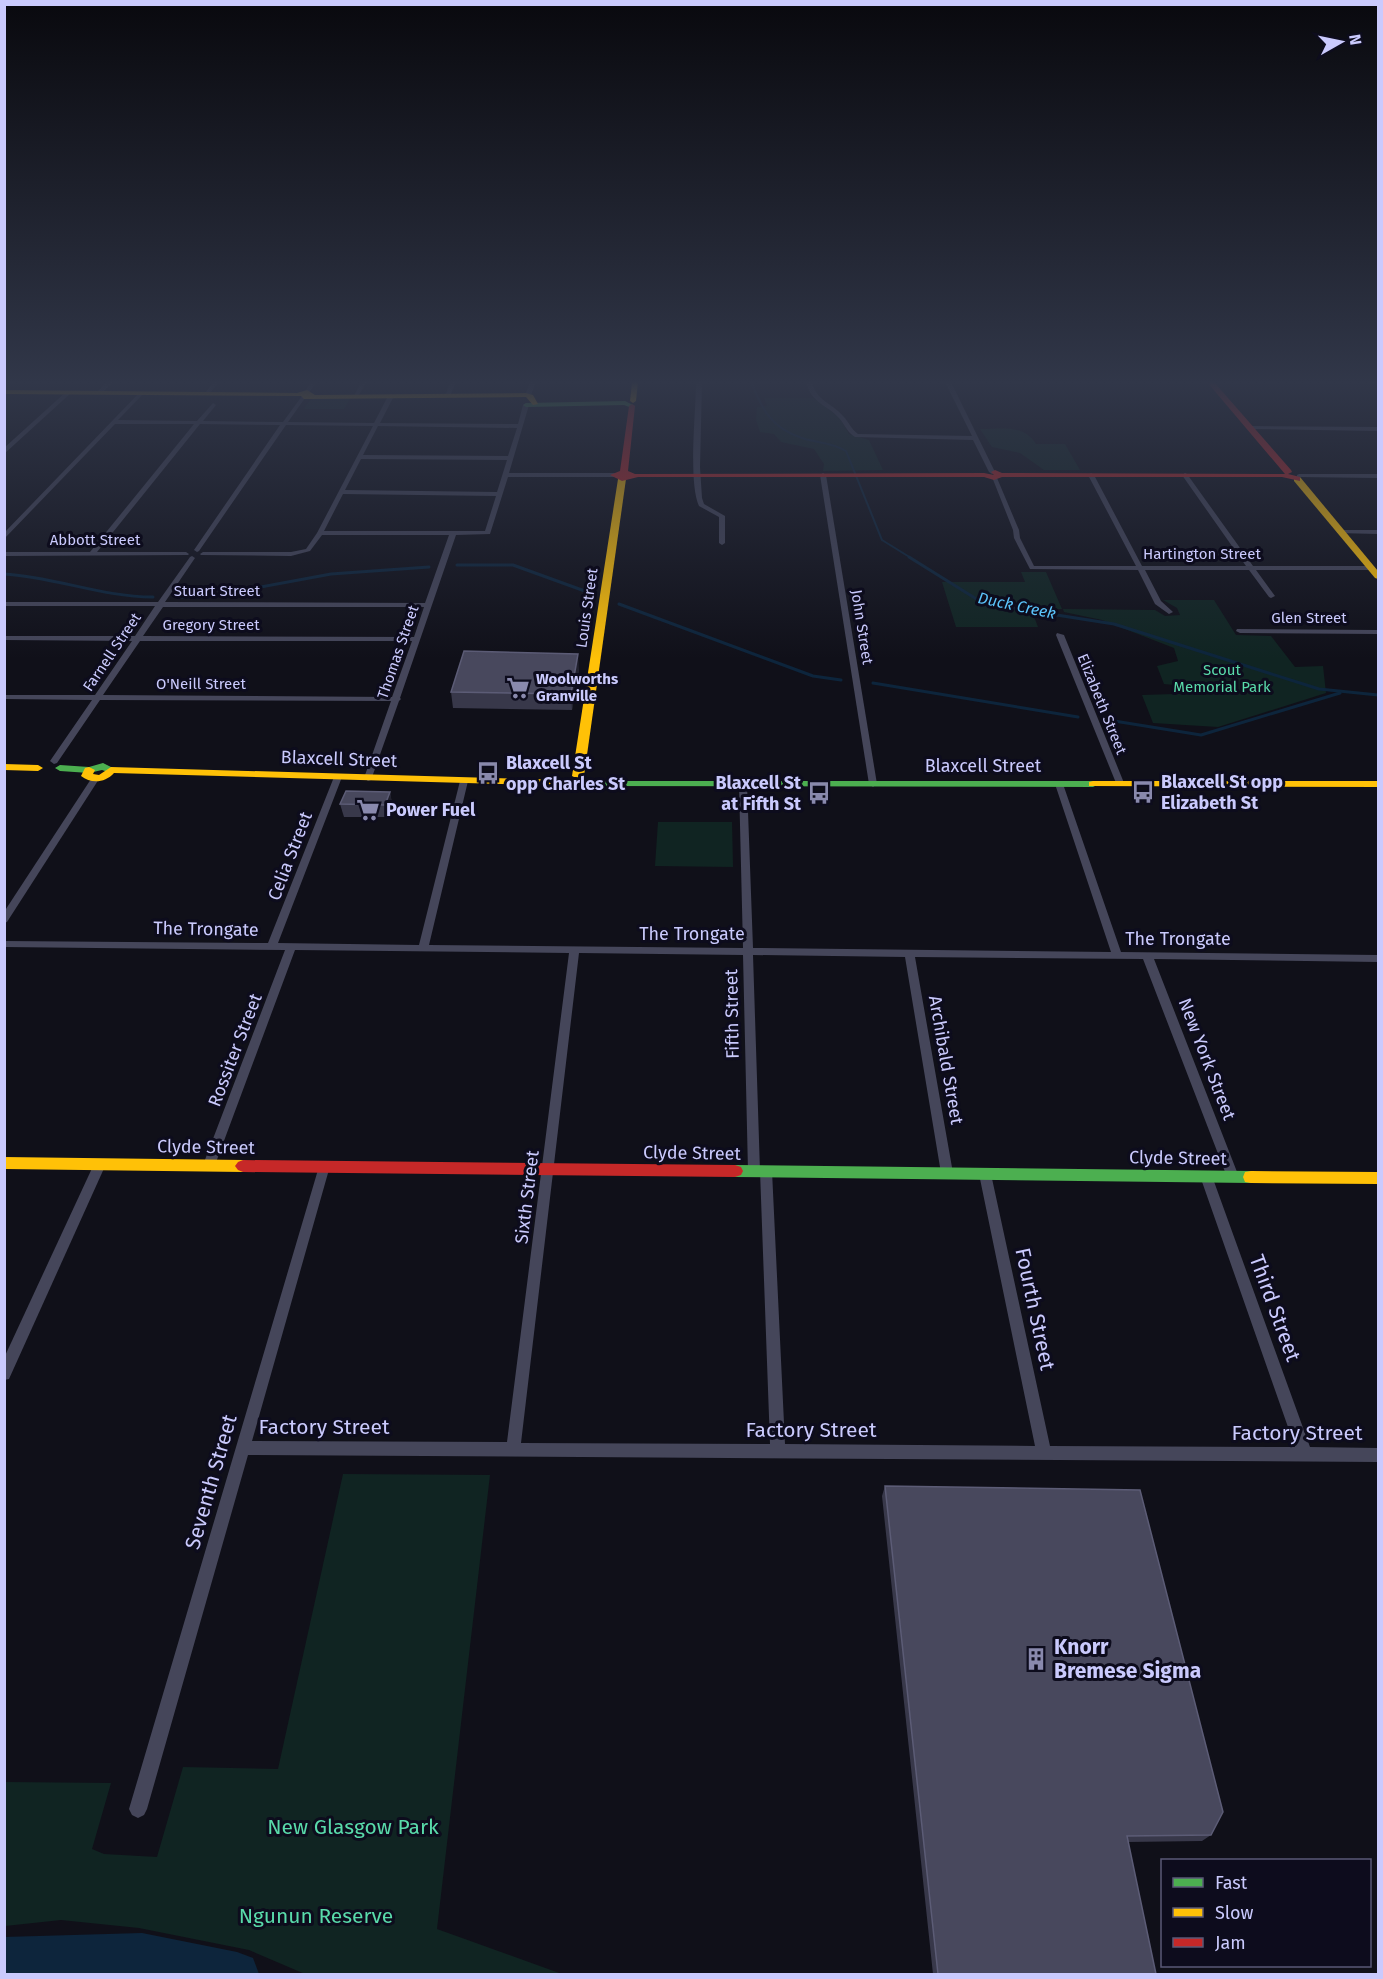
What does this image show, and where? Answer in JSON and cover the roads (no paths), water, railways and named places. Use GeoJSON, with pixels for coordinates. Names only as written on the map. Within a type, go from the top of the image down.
{"type":"FeatureCollection","features":[{"type":"Feature","properties":{"kind":"street"},"geometry":{"type":"LineString","coordinates":[[4,537],[64,474]]}},
{"type":"Feature","properties":{"kind":"street"},"geometry":{"type":"LineString","coordinates":[[92,554],[157,474]]}},
{"type":"Feature","properties":{"kind":"street"},"geometry":{"type":"LineString","coordinates":[[200,552],[250,474]]}},
{"type":"Feature","properties":{"kind":"street"},"geometry":{"type":"LineString","coordinates":[[200,552],[291,554],[308,550],[320,533],[349,474]]}},
{"type":"Feature","properties":{"kind":"street"},"geometry":{"type":"LineString","coordinates":[[1289,474],[1375,572]]}},
{"type":"Feature","properties":{"kind":"street","name":"Louis Street"},"geometry":{"type":"LineString","coordinates":[[578,781],[623,475]]}},
{"type":"Feature","properties":{"kind":"street"},"geometry":{"type":"LineString","coordinates":[[697,475],[701,505],[722,516],[722,543]]}},
{"type":"Feature","properties":{"kind":"street","name":"John Street"},"geometry":{"type":"LineString","coordinates":[[823,475],[873,784]]}},
{"type":"Feature","properties":{"kind":"street","name":"Hartington Street"},"geometry":{"type":"LineString","coordinates":[[993,475],[1016,530],[1017,538],[1032,568],[1249,567],[1375,572]]}},
{"type":"Feature","properties":{"kind":"street"},"geometry":{"type":"LineString","coordinates":[[1091,475],[1158,602],[1169,612]]}},
{"type":"Feature","properties":{"kind":"street"},"geometry":{"type":"LineString","coordinates":[[320,533],[488,533],[506,476],[1185,475],[1293,479],[1378,476]]}},
{"type":"Feature","properties":{"kind":"street"},"geometry":{"type":"LineString","coordinates":[[1185,475],[1271,596]]}},
{"type":"Feature","properties":{"kind":"street"},"geometry":{"type":"LineString","coordinates":[[340,492],[500,494]]}},
{"type":"Feature","properties":{"kind":"street"},"geometry":{"type":"LineString","coordinates":[[1339,532],[1378,532]]}},
{"type":"Feature","properties":{"kind":"street","name":"Thomas Street"},"geometry":{"type":"LineString","coordinates":[[368,778],[453,534]]}},
{"type":"Feature","properties":{"kind":"street","name":"Abbott Street"},"geometry":{"type":"LineString","coordinates":[[4,554],[189,556],[200,552]]}},
{"type":"Feature","properties":{"kind":"street","name":"Farnell Street"},"geometry":{"type":"LineString","coordinates":[[57,764],[189,556]]}},
{"type":"Feature","properties":{"kind":"street","name":"Stuart Street"},"geometry":{"type":"LineString","coordinates":[[4,604],[429,605]]}},
{"type":"Feature","properties":{"kind":"street","name":"Glen Street"},"geometry":{"type":"LineString","coordinates":[[1240,631],[1378,632]]}},
{"type":"Feature","properties":{"kind":"street","name":"Elizabeth Street"},"geometry":{"type":"LineString","coordinates":[[1060,635],[1120,783]]}},
{"type":"Feature","properties":{"kind":"street","name":"Gregory Street"},"geometry":{"type":"LineString","coordinates":[[4,638],[417,639]]}},
{"type":"Feature","properties":{"kind":"street","name":"O'Neill Street"},"geometry":{"type":"LineString","coordinates":[[4,697],[397,699]]}},
{"type":"Feature","properties":{"kind":"street"},"geometry":{"type":"LineString","coordinates":[[4,768],[38,768],[39,772],[46,774],[57,764],[92,775],[4,920]]}},
{"type":"Feature","properties":{"kind":"street","name":"Blaxcell Street"},"geometry":{"type":"LineString","coordinates":[[92,775],[105,776],[111,770],[464,781],[744,784],[1378,784]]}},
{"type":"Feature","properties":{"kind":"street","name":"Celia Street"},"geometry":{"type":"LineString","coordinates":[[272,946],[338,777]]}},
{"type":"Feature","properties":{"kind":"street"},"geometry":{"type":"LineString","coordinates":[[423,948],[464,781]]}},
{"type":"Feature","properties":{"kind":"street","name":"Fifth Street"},"geometry":{"type":"LineString","coordinates":[[744,784],[748,951],[778,1450]]}},
{"type":"Feature","properties":{"kind":"street"},"geometry":{"type":"LineString","coordinates":[[1059,784],[1117,955]]}},
{"type":"Feature","properties":{"kind":"street","name":"The Trongate"},"geometry":{"type":"LineString","coordinates":[[4,944],[1378,958]]}},
{"type":"Feature","properties":{"kind":"street","name":"Rossiter Street"},"geometry":{"type":"LineString","coordinates":[[209,1165],[291,947]]}},
{"type":"Feature","properties":{"kind":"street","name":"Sixth Street"},"geometry":{"type":"LineString","coordinates":[[513,1449],[574,950]]}},
{"type":"Feature","properties":{"kind":"street","name":"Archibald Street"},"geometry":{"type":"LineString","coordinates":[[909,953],[947,1173]]}},
{"type":"Feature","properties":{"kind":"street","name":"New York Street"},"geometry":{"type":"LineString","coordinates":[[1147,955],[1233,1177]]}},
{"type":"Feature","properties":{"kind":"street","name":"Clyde Street"},"geometry":{"type":"LineString","coordinates":[[4,1163],[1378,1178]]}},
{"type":"Feature","properties":{"kind":"street"},"geometry":{"type":"LineString","coordinates":[[4,1374],[100,1164]]}},
{"type":"Feature","properties":{"kind":"street","name":"Seventh Street"},"geometry":{"type":"LineString","coordinates":[[138,1809],[324,1166]]}},
{"type":"Feature","properties":{"kind":"street","name":"Fourth Street"},"geometry":{"type":"LineString","coordinates":[[985,1174],[1044,1453]]}},
{"type":"Feature","properties":{"kind":"street","name":"Third Street"},"geometry":{"type":"LineString","coordinates":[[1206,1176],[1305,1454]]}},
{"type":"Feature","properties":{"kind":"street","name":"Factory Street"},"geometry":{"type":"LineString","coordinates":[[242,1448],[1378,1455]]}},
{"type":"Feature","properties":{"kind":"waterway","name":"Duck Creek"},"geometry":{"type":"LineString","coordinates":[[855,474],[882,540],[911,558]]}},
{"type":"Feature","properties":{"kind":"waterway","name":"Duck Creek"},"geometry":{"type":"LineString","coordinates":[[909,557],[978,600],[993,605],[1114,624],[1319,689],[1378,695]]}},
{"type":"Feature","properties":{"kind":"waterway"},"geometry":{"type":"LineString","coordinates":[[457,565],[513,565],[593,594]]}},
{"type":"Feature","properties":{"kind":"waterway"},"geometry":{"type":"LineString","coordinates":[[179,597],[207,597],[331,574],[429,567]]}},
{"type":"Feature","properties":{"kind":"waterway"},"geometry":{"type":"LineString","coordinates":[[4,574],[42,579],[115,594],[153,597]]}},
{"type":"Feature","properties":{"kind":"waterway"},"geometry":{"type":"LineString","coordinates":[[619,604],[813,676],[841,680]]}},
{"type":"Feature","properties":{"kind":"waterway"},"geometry":{"type":"LineString","coordinates":[[873,683],[1078,717]]}},
{"type":"Feature","properties":{"kind":"waterway"},"geometry":{"type":"LineString","coordinates":[[1108,720],[1201,735],[1340,693]]}},
{"type":"Feature","properties":{"kind":"waterway"},"geometry":{"type":"LineString","coordinates":[[4,1959],[142,1955],[237,1974]]}},
{"type":"Feature","properties":{"kind":"place","name":"Woolworths Granville"},"geometry":{"type":"Point","coordinates":[518,688]}},
{"type":"Feature","properties":{"kind":"place","name":"Blaxcell St opp Charles St"},"geometry":{"type":"Point","coordinates":[488,773]}},
{"type":"Feature","properties":{"kind":"place","name":"Blaxcell St opp Elizabeth St"},"geometry":{"type":"Point","coordinates":[1143,792]}},
{"type":"Feature","properties":{"kind":"place","name":"Blaxcell St at Fifth St"},"geometry":{"type":"Point","coordinates":[819,793]}},
{"type":"Feature","properties":{"kind":"place","name":"Power Fuel"},"geometry":{"type":"Point","coordinates":[368,810]}},
{"type":"Feature","properties":{"kind":"place","name":"Knorr Bremese Sigma"},"geometry":{"type":"Point","coordinates":[1036,1659]}},
{"type":"Feature","properties":{"kind":"park label","name":"Scout Memorial Park"},"geometry":{"type":"Point","coordinates":[1222,678]}},
{"type":"Feature","properties":{"kind":"park label","name":"New Glasgow Park"},"geometry":{"type":"Point","coordinates":[353,1827]}},
{"type":"Feature","properties":{"kind":"park label","name":"Ngunun Reserve"},"geometry":{"type":"Point","coordinates":[316,1916]}}]}
